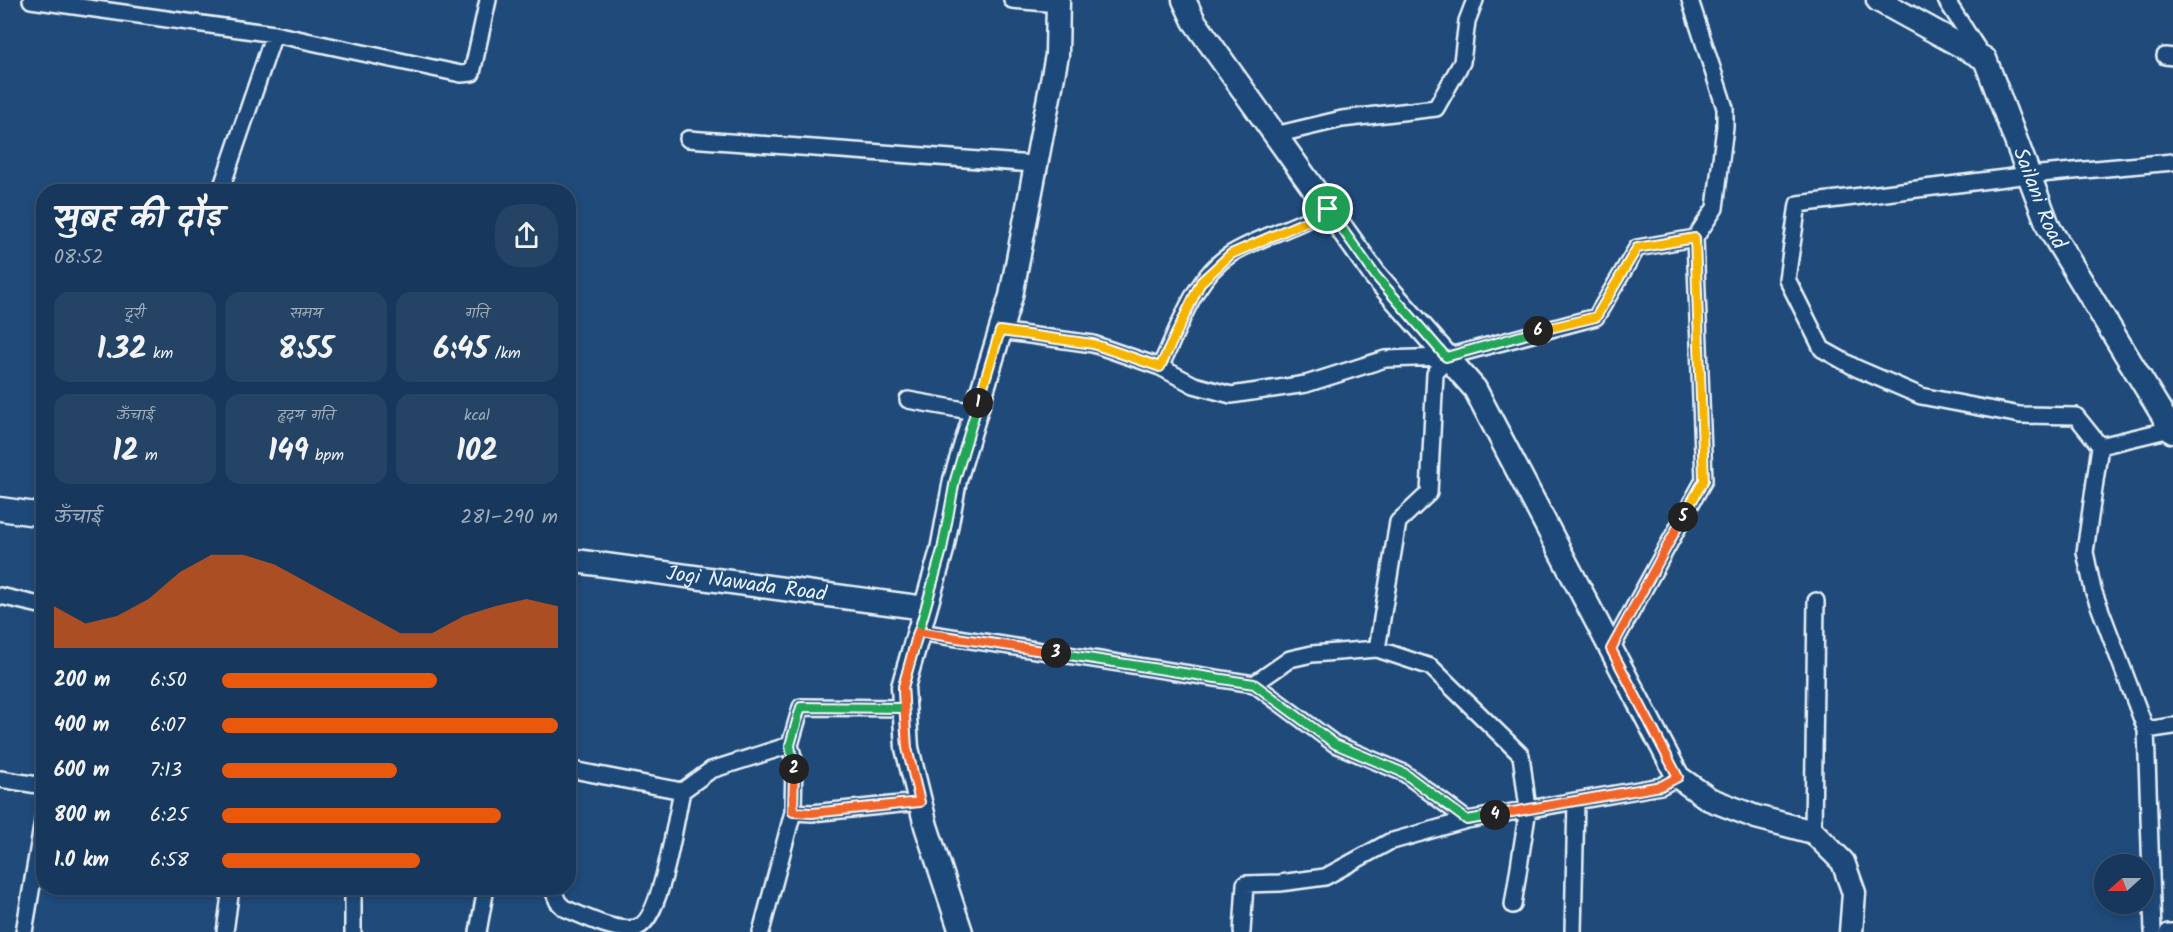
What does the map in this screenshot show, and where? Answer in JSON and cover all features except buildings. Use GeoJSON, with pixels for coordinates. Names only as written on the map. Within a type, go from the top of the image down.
{"type":"FeatureCollection","features":[{"type":"Feature","properties":{"kind":"street"},"geometry":{"type":"LineString","coordinates":[[31,0],[274,34],[461,74],[472,73],[488,0]]}},
{"type":"Feature","properties":{"kind":"street"},"geometry":{"type":"LineString","coordinates":[[961,932],[920,802],[907,748],[903,687],[942,550],[955,480],[1011,296],[1034,164],[1057,55],[1058,2],[1012,0]]}},
{"type":"Feature","properties":{"kind":"street"},"geometry":{"type":"LineString","coordinates":[[1184,0],[1194,21],[1375,275],[1475,389],[1678,777],[1709,799],[1756,817],[1813,832],[1843,862],[1854,893],[1851,932]]}},
{"type":"Feature","properties":{"kind":"street"},"geometry":{"type":"LineString","coordinates":[[1275,135],[1342,119],[1436,108],[1462,62],[1467,21],[1475,0]]}},
{"type":"Feature","properties":{"kind":"street"},"geometry":{"type":"LineString","coordinates":[[1611,649],[1704,480],[1695,238],[1715,208],[1725,127],[1725,108],[1690,0]]}},
{"type":"Feature","properties":{"kind":"street"},"geometry":{"type":"LineString","coordinates":[[1878,0],[1985,59]]}},
{"type":"Feature","properties":{"kind":"street"},"geometry":{"type":"LineString","coordinates":[[1946,0],[1985,59]]}},
{"type":"Feature","properties":{"kind":"street"},"geometry":{"type":"LineString","coordinates":[[223,184],[274,34]]}},
{"type":"Feature","properties":{"kind":"street","name":"Sailani Road"},"geometry":{"type":"LineString","coordinates":[[1985,59],[2049,228],[2172,430]]}},
{"type":"Feature","properties":{"kind":"street"},"geometry":{"type":"LineString","coordinates":[[688,139],[1034,164]]}},
{"type":"Feature","properties":{"kind":"street"},"geometry":{"type":"LineString","coordinates":[[2153,932],[2146,730],[2092,590],[2085,552],[2100,446],[2076,416],[2020,416],[1921,396],[1856,368],[1822,348],[1787,279],[1798,204],[2029,175],[2173,162]]}},
{"type":"Feature","properties":{"kind":"street"},"geometry":{"type":"LineString","coordinates":[[1160,367],[1201,282],[1231,254],[1307,221],[1328,209]]}},
{"type":"Feature","properties":{"kind":"street"},"geometry":{"type":"LineString","coordinates":[[1000,331],[1093,344],[1160,367],[1194,385],[1231,394],[1306,384],[1384,358],[1446,357],[1596,317],[1637,248],[1695,238]]}},
{"type":"Feature","properties":{"kind":"street"},"geometry":{"type":"LineString","coordinates":[[1377,649],[1398,522],[1429,493],[1435,374],[1446,357]]}},
{"type":"Feature","properties":{"kind":"street"},"geometry":{"type":"LineString","coordinates":[[908,400],[975,412]]}},
{"type":"Feature","properties":{"kind":"street"},"geometry":{"type":"LineString","coordinates":[[2100,446],[2172,430]]}},
{"type":"Feature","properties":{"kind":"street"},"geometry":{"type":"LineString","coordinates":[[0,509],[36,514]]}},
{"type":"Feature","properties":{"kind":"street","name":"Jogi Nawada Road"},"geometry":{"type":"LineString","coordinates":[[576,561],[925,608]]}},
{"type":"Feature","properties":{"kind":"street"},"geometry":{"type":"LineString","coordinates":[[0,596],[36,604]]}},
{"type":"Feature","properties":{"kind":"street"},"geometry":{"type":"LineString","coordinates":[[1813,832],[1816,601]]}},
{"type":"Feature","properties":{"kind":"street"},"geometry":{"type":"LineString","coordinates":[[918,632],[1254,684],[1335,744],[1404,773],[1467,820]]}},
{"type":"Feature","properties":{"kind":"street"},"geometry":{"type":"LineString","coordinates":[[1254,684],[1290,659],[1312,654],[1377,649],[1431,667],[1521,755],[1528,809],[1513,905]]}},
{"type":"Feature","properties":{"kind":"street"},"geometry":{"type":"LineString","coordinates":[[761,932],[793,812],[794,760],[790,745],[801,707],[904,708]]}},
{"type":"Feature","properties":{"kind":"street"},"geometry":{"type":"LineString","coordinates":[[2146,730],[2173,726]]}},
{"type":"Feature","properties":{"kind":"street"},"geometry":{"type":"LineString","coordinates":[[555,895],[564,908],[614,925],[634,928],[640,926],[647,918],[668,869],[673,829],[682,791],[711,770],[790,745]]}},
{"type":"Feature","properties":{"kind":"street"},"geometry":{"type":"LineString","coordinates":[[576,771],[682,791]]}},
{"type":"Feature","properties":{"kind":"street"},"geometry":{"type":"LineString","coordinates":[[1242,932],[1245,884],[1280,883],[1325,877],[1389,842],[1467,820],[1661,786],[1678,777]]}},
{"type":"Feature","properties":{"kind":"street"},"geometry":{"type":"LineString","coordinates":[[0,779],[36,785]]}},
{"type":"Feature","properties":{"kind":"street"},"geometry":{"type":"LineString","coordinates":[[1573,932],[1576,801]]}},
{"type":"Feature","properties":{"kind":"street"},"geometry":{"type":"LineString","coordinates":[[793,812],[812,813],[920,802]]}},
{"type":"Feature","properties":{"kind":"street"},"geometry":{"type":"LineString","coordinates":[[24,932],[36,862]]}},
{"type":"Feature","properties":{"kind":"street"},"geometry":{"type":"LineString","coordinates":[[225,932],[230,895]]}},
{"type":"Feature","properties":{"kind":"street"},"geometry":{"type":"LineString","coordinates":[[353,895],[353,932]]}},
{"type":"Feature","properties":{"kind":"street"},"geometry":{"type":"LineString","coordinates":[[478,932],[485,895]]}},
{"type":"Feature","properties":{"kind":"street"},"geometry":{"type":"LineString","coordinates":[[2168,932],[2173,932]]}},
{"type":"Feature","properties":{"kind":"route"},"geometry":{"type":"LineString","coordinates":[[1328,209],[1307,221],[1231,254],[1201,282],[1160,367],[1093,344],[1000,331],[955,480],[942,550],[918,632],[903,687],[904,708],[801,707],[790,745],[794,760],[793,812],[812,813],[920,802],[907,748],[903,687],[918,632],[1254,684],[1335,744],[1404,773],[1467,820],[1661,786],[1678,777],[1611,649],[1704,480],[1695,238],[1637,248],[1596,317],[1446,357],[1375,275],[1328,209]]}}]}
